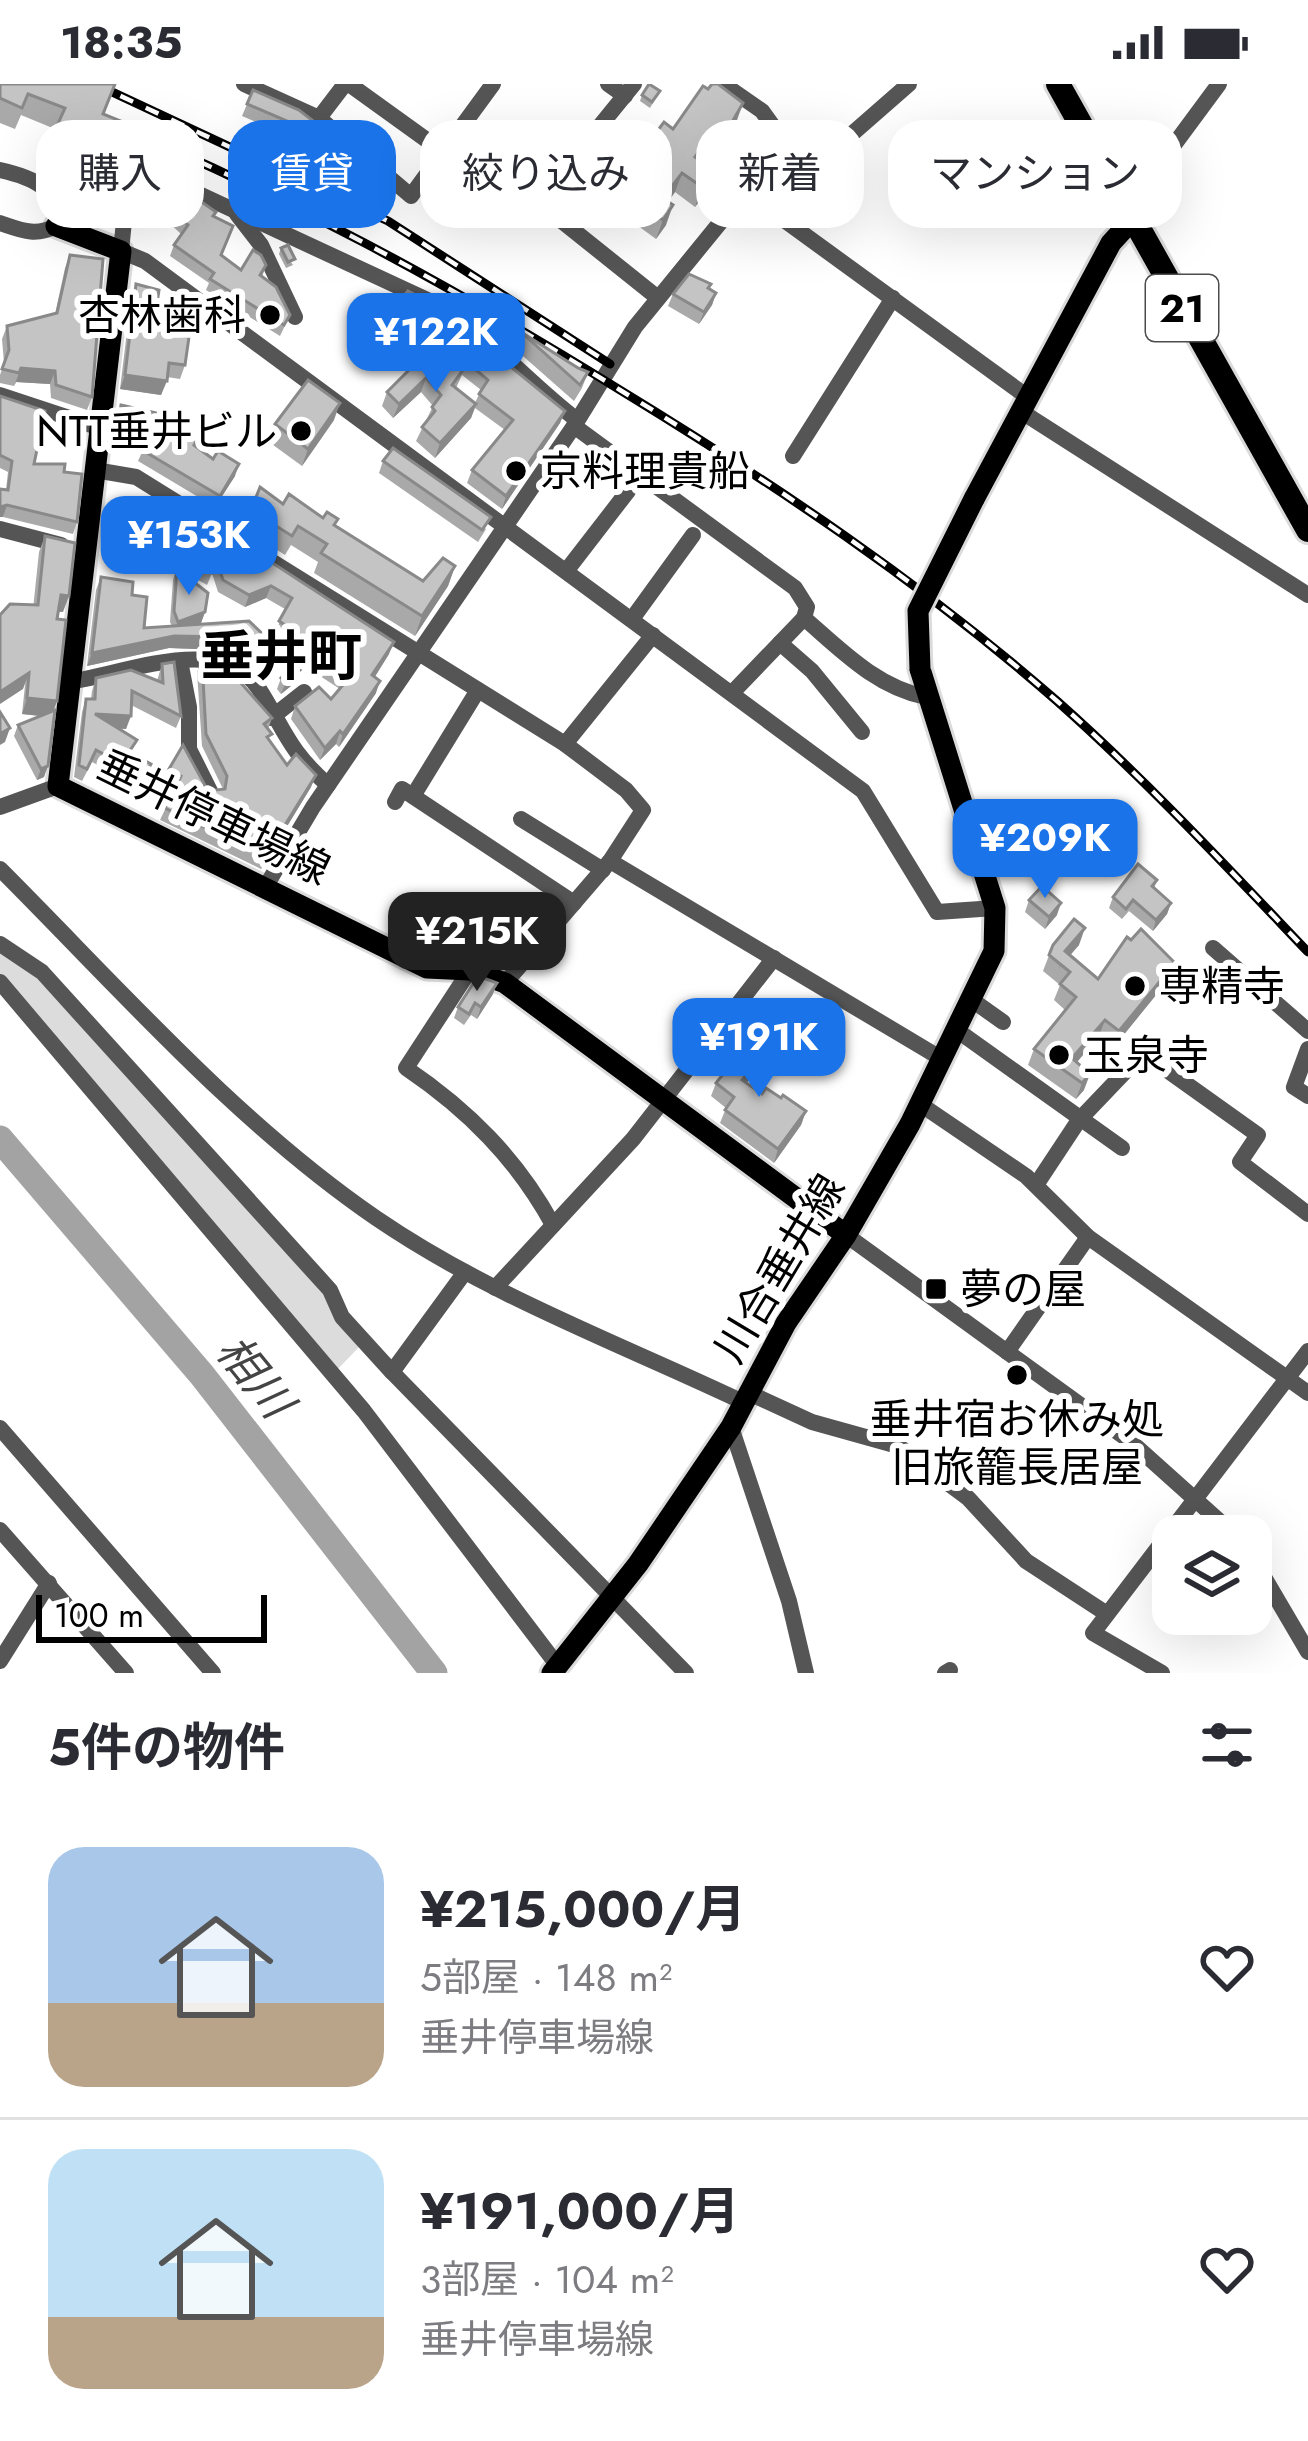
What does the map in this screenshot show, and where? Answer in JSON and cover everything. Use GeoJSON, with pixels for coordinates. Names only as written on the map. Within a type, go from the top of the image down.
{"type":"FeatureCollection","features":[{"type":"Feature","properties":{"kind":"highway","name":"21"},"geometry":{"type":"LineString","coordinates":[[1058,84],[1078,120]]}},
{"type":"Feature","properties":{"kind":"highway","name":"21"},"geometry":{"type":"LineString","coordinates":[[1139,228],[1308,530]]}},
{"type":"Feature","properties":{"kind":"main road"},"geometry":{"type":"LineString","coordinates":[[61,228],[122,251]]}},
{"type":"Feature","properties":{"kind":"main road","name":"川合垂井線"},"geometry":{"type":"LineString","coordinates":[[555,1670],[611,1599],[730,1427],[786,1323],[846,1235],[920,1104],[994,951],[995,908],[926,698],[918,611],[1118,228]]}},
{"type":"Feature","properties":{"kind":"main road","name":"垂井停車場線"},"geometry":{"type":"LineString","coordinates":[[122,251],[58,786],[428,968],[470,970],[505,983],[667,1098],[846,1235]]}},
{"type":"Feature","properties":{"kind":"street"},"geometry":{"type":"LineString","coordinates":[[244,84],[320,118],[411,196],[420,183]]}},
{"type":"Feature","properties":{"kind":"street"},"geometry":{"type":"LineString","coordinates":[[320,118],[347,84],[420,127]]}},
{"type":"Feature","properties":{"kind":"street"},"geometry":{"type":"LineString","coordinates":[[466,120],[493,84]]}},
{"type":"Feature","properties":{"kind":"street"},"geometry":{"type":"LineString","coordinates":[[605,120],[629,90],[608,84]]}},
{"type":"Feature","properties":{"kind":"street"},"geometry":{"type":"LineString","coordinates":[[723,84],[767,120]]}},
{"type":"Feature","properties":{"kind":"street"},"geometry":{"type":"LineString","coordinates":[[864,124],[909,84]]}},
{"type":"Feature","properties":{"kind":"street"},"geometry":{"type":"LineString","coordinates":[[1182,134],[1219,84]]}},
{"type":"Feature","properties":{"kind":"street"},"geometry":{"type":"LineString","coordinates":[[228,205],[130,162],[122,251],[146,261],[863,791],[937,912],[944,916],[995,908]]}},
{"type":"Feature","properties":{"kind":"street"},"geometry":{"type":"LineString","coordinates":[[0,170],[36,187]]}},
{"type":"Feature","properties":{"kind":"street"},"geometry":{"type":"LineString","coordinates":[[0,224],[30,233],[49,228]]}},
{"type":"Feature","properties":{"kind":"street"},"geometry":{"type":"LineString","coordinates":[[247,228],[261,245],[295,317]]}},
{"type":"Feature","properties":{"kind":"street"},"geometry":{"type":"LineString","coordinates":[[275,228],[471,325],[576,423],[795,588],[806,607],[804,618],[732,693]]}},
{"type":"Feature","properties":{"kind":"street"},"geometry":{"type":"LineString","coordinates":[[570,228],[658,298]]}},
{"type":"Feature","properties":{"kind":"street"},"geometry":{"type":"LineString","coordinates":[[266,886],[328,785],[658,298],[717,228]]}},
{"type":"Feature","properties":{"kind":"street"},"geometry":{"type":"LineString","coordinates":[[796,228],[893,298],[1025,405],[1308,595]]}},
{"type":"Feature","properties":{"kind":"street"},"geometry":{"type":"LineString","coordinates":[[793,456],[893,298]]}},
{"type":"Feature","properties":{"kind":"street"},"geometry":{"type":"LineString","coordinates":[[0,395],[100,428]]}},
{"type":"Feature","properties":{"kind":"street"},"geometry":{"type":"LineString","coordinates":[[95,470],[136,477],[565,744],[626,790],[644,810],[606,866],[505,983]]}},
{"type":"Feature","properties":{"kind":"street"},"geometry":{"type":"LineString","coordinates":[[567,570],[628,491]]}},
{"type":"Feature","properties":{"kind":"street"},"geometry":{"type":"LineString","coordinates":[[1,531],[86,550]]}},
{"type":"Feature","properties":{"kind":"street"},"geometry":{"type":"LineString","coordinates":[[632,619],[693,535]]}},
{"type":"Feature","properties":{"kind":"street"},"geometry":{"type":"LineString","coordinates":[[804,618],[868,673],[904,693],[926,698]]}},
{"type":"Feature","properties":{"kind":"street"},"geometry":{"type":"LineString","coordinates":[[565,744],[653,634]]}},
{"type":"Feature","properties":{"kind":"street"},"geometry":{"type":"LineString","coordinates":[[780,643],[812,671],[862,732]]}},
{"type":"Feature","properties":{"kind":"street"},"geometry":{"type":"LineString","coordinates":[[68,682],[180,661],[223,660],[262,694],[295,756],[328,785]]}},
{"type":"Feature","properties":{"kind":"street"},"geometry":{"type":"LineString","coordinates":[[180,661],[189,707],[189,749],[211,794]]}},
{"type":"Feature","properties":{"kind":"street"},"geometry":{"type":"LineString","coordinates":[[478,690],[404,799],[574,903]]}},
{"type":"Feature","properties":{"kind":"street"},"geometry":{"type":"LineString","coordinates":[[271,718],[304,692]]}},
{"type":"Feature","properties":{"kind":"street"},"geometry":{"type":"LineString","coordinates":[[0,808],[58,786]]}},
{"type":"Feature","properties":{"kind":"street"},"geometry":{"type":"LineString","coordinates":[[521,819],[774,958],[942,1060]]}},
{"type":"Feature","properties":{"kind":"street"},"geometry":{"type":"LineString","coordinates":[[0,869],[253,1118],[340,1192],[495,1288],[747,1398],[898,1446],[968,1498],[1026,1561],[1107,1614]]}},
{"type":"Feature","properties":{"kind":"street"},"geometry":{"type":"LineString","coordinates":[[0,944],[42,972],[330,1290],[342,1317],[392,1372],[686,1673]]}},
{"type":"Feature","properties":{"kind":"street"},"geometry":{"type":"LineString","coordinates":[[1213,948],[1308,1031]]}},
{"type":"Feature","properties":{"kind":"street"},"geometry":{"type":"LineString","coordinates":[[495,1288],[667,1098],[774,958]]}},
{"type":"Feature","properties":{"kind":"street"},"geometry":{"type":"LineString","coordinates":[[470,970],[406,1068],[447,1096],[524,1171],[553,1225]]}},
{"type":"Feature","properties":{"kind":"street"},"geometry":{"type":"LineString","coordinates":[[0,982],[364,1411],[555,1670]]}},
{"type":"Feature","properties":{"kind":"street"},"geometry":{"type":"LineString","coordinates":[[972,1000],[1003,1022]]}},
{"type":"Feature","properties":{"kind":"street"},"geometry":{"type":"LineString","coordinates":[[958,1031],[1122,1148]]}},
{"type":"Feature","properties":{"kind":"street"},"geometry":{"type":"LineString","coordinates":[[1308,1049],[1294,1087],[1308,1096]]}},
{"type":"Feature","properties":{"kind":"street"},"geometry":{"type":"LineString","coordinates":[[1036,1185],[1079,1120],[1143,1053],[1258,1135],[1240,1162],[1308,1214]]}},
{"type":"Feature","properties":{"kind":"street"},"geometry":{"type":"LineString","coordinates":[[920,1104],[1036,1185],[1088,1237],[1308,1393]]}},
{"type":"Feature","properties":{"kind":"street"},"geometry":{"type":"LineString","coordinates":[[846,1235],[1195,1494],[1216,1515]]}},
{"type":"Feature","properties":{"kind":"street"},"geometry":{"type":"LineString","coordinates":[[1007,1352],[1088,1237]]}},
{"type":"Feature","properties":{"kind":"street"},"geometry":{"type":"LineString","coordinates":[[392,1372],[465,1272]]}},
{"type":"Feature","properties":{"kind":"street"},"geometry":{"type":"LineString","coordinates":[[1162,1673],[1094,1633],[1308,1351]]}},
{"type":"Feature","properties":{"kind":"street"},"geometry":{"type":"LineString","coordinates":[[730,1427],[789,1600],[806,1673]]}},
{"type":"Feature","properties":{"kind":"street"},"geometry":{"type":"LineString","coordinates":[[0,1428],[213,1673]]}},
{"type":"Feature","properties":{"kind":"street"},"geometry":{"type":"LineString","coordinates":[[0,1530],[126,1673]]}},
{"type":"Feature","properties":{"kind":"street"},"geometry":{"type":"LineString","coordinates":[[0,1660],[49,1583]]}},
{"type":"Feature","properties":{"kind":"street"},"geometry":{"type":"LineString","coordinates":[[1272,1591],[1308,1652]]}},
{"type":"Feature","properties":{"kind":"shaded area"},"geometry":{"type":"Polygon","coordinates":[[[0,949],[43,976],[322,1288],[361,1345],[335,1372],[0,976],[0,949]]]}},
{"type":"Feature","properties":{"kind":"building"},"geometry":{"type":"Polygon","coordinates":[[[0,84],[115,84],[103,114],[118,120],[60,120],[65,108],[28,94],[22,108],[0,98],[0,84]]]}},
{"type":"Feature","properties":{"kind":"building"},"geometry":{"type":"Polygon","coordinates":[[[649,84],[660,91],[652,102],[642,95],[649,84]]]}},
{"type":"Feature","properties":{"kind":"building"},"geometry":{"type":"Polygon","coordinates":[[[718,84],[743,103],[733,120],[696,120],[696,183],[682,173],[672,186],[672,128],[703,86],[708,89],[718,84]]]}},
{"type":"Feature","properties":{"kind":"building"},"geometry":{"type":"Polygon","coordinates":[[[253,90],[312,120],[285,120],[247,104],[253,90]]]}},
{"type":"Feature","properties":{"kind":"building"},"geometry":{"type":"Polygon","coordinates":[[[204,204],[216,212],[213,216],[232,228],[221,255],[241,270],[253,250],[261,255],[266,265],[260,275],[276,287],[290,315],[284,325],[210,279],[214,273],[174,245],[186,228],[204,228],[204,204]]]}},
{"type":"Feature","properties":{"kind":"building"},"geometry":{"type":"Polygon","coordinates":[[[288,245],[295,259],[288,262],[281,248],[288,245]]]}},
{"type":"Feature","properties":{"kind":"building"},"geometry":{"type":"Polygon","coordinates":[[[70,255],[103,259],[92,397],[56,385],[55,371],[2,369],[9,350],[7,326],[57,313],[70,255]]]}},
{"type":"Feature","properties":{"kind":"building"},"geometry":{"type":"Polygon","coordinates":[[[689,274],[711,284],[708,288],[716,293],[704,312],[673,294],[689,274]]]}},
{"type":"Feature","properties":{"kind":"building"},"geometry":{"type":"Polygon","coordinates":[[[136,284],[159,290],[156,310],[177,313],[173,334],[189,337],[185,365],[169,363],[167,381],[125,375],[136,284]]]}},
{"type":"Feature","properties":{"kind":"building"},"geometry":{"type":"Polygon","coordinates":[[[408,291],[444,310],[425,334],[412,322],[421,313],[404,296],[408,291]]]}},
{"type":"Feature","properties":{"kind":"building"},"geometry":{"type":"Polygon","coordinates":[[[521,332],[588,372],[580,385],[521,332]]]}},
{"type":"Feature","properties":{"kind":"building"},"geometry":{"type":"Polygon","coordinates":[[[478,340],[565,411],[506,496],[472,470],[513,420],[479,394],[488,380],[462,358],[478,340]]]}},
{"type":"Feature","properties":{"kind":"building"},"geometry":{"type":"Polygon","coordinates":[[[425,354],[440,368],[449,358],[463,370],[452,385],[476,404],[440,443],[422,427],[441,395],[426,378],[399,404],[387,392],[425,354]]]}},
{"type":"Feature","properties":{"kind":"building"},"geometry":{"type":"Polygon","coordinates":[[[308,380],[340,403],[308,449],[275,424],[308,380]]]}},
{"type":"Feature","properties":{"kind":"building"},"geometry":{"type":"Polygon","coordinates":[[[0,396],[45,411],[34,464],[65,464],[64,472],[82,474],[77,522],[0,507],[0,489],[8,490],[12,461],[0,455],[0,396]]]}},
{"type":"Feature","properties":{"kind":"building"},"geometry":{"type":"Polygon","coordinates":[[[121,405],[156,413],[178,427],[181,422],[200,435],[194,445],[213,459],[218,451],[239,464],[220,496],[142,450],[154,430],[118,425],[121,405]]]}},
{"type":"Feature","properties":{"kind":"building"},"geometry":{"type":"Polygon","coordinates":[[[393,448],[491,517],[482,530],[383,461],[393,448]]]}},
{"type":"Feature","properties":{"kind":"building"},"geometry":{"type":"Polygon","coordinates":[[[260,487],[283,504],[289,494],[323,518],[327,512],[338,519],[334,525],[423,581],[443,558],[455,566],[422,616],[321,553],[327,544],[298,526],[292,536],[251,510],[260,487]]]}},
{"type":"Feature","properties":{"kind":"building"},"geometry":{"type":"Polygon","coordinates":[[[167,503],[180,504],[208,522],[204,529],[230,544],[234,538],[394,642],[372,675],[380,681],[343,734],[340,731],[325,748],[295,706],[319,687],[331,699],[348,679],[304,650],[306,639],[279,621],[292,598],[271,586],[249,595],[223,580],[215,556],[212,573],[191,561],[187,566],[161,545],[162,538],[132,532],[137,505],[166,510],[167,503]]]}},
{"type":"Feature","properties":{"kind":"building"},"geometry":{"type":"Polygon","coordinates":[[[107,519],[132,523],[129,537],[106,533],[107,519]]]}},
{"type":"Feature","properties":{"kind":"building"},"geometry":{"type":"Polygon","coordinates":[[[45,536],[75,543],[69,596],[61,595],[57,619],[66,620],[57,701],[27,698],[29,673],[0,692],[0,615],[10,604],[38,605],[45,536]]]}},
{"type":"Feature","properties":{"kind":"building"},"geometry":{"type":"Polygon","coordinates":[[[177,569],[208,593],[205,612],[178,622],[174,611],[177,569]]]}},
{"type":"Feature","properties":{"kind":"building"},"geometry":{"type":"Polygon","coordinates":[[[101,577],[133,582],[132,595],[147,597],[144,628],[249,621],[271,642],[258,652],[247,642],[228,637],[174,636],[92,653],[101,577]]]}},
{"type":"Feature","properties":{"kind":"building"},"geometry":{"type":"Polygon","coordinates":[[[202,660],[227,677],[233,667],[244,675],[240,682],[272,718],[264,724],[272,734],[267,737],[287,765],[296,754],[316,775],[265,857],[165,808],[181,776],[169,769],[183,745],[208,791],[225,789],[227,776],[206,734],[202,660]]]}},
{"type":"Feature","properties":{"kind":"building"},"geometry":{"type":"Polygon","coordinates":[[[174,662],[181,716],[132,691],[131,716],[95,714],[137,740],[129,752],[151,764],[137,790],[120,781],[127,766],[96,750],[87,769],[79,765],[86,699],[95,699],[96,678],[131,670],[163,683],[162,664],[174,662]]]}},
{"type":"Feature","properties":{"kind":"building"},"geometry":{"type":"Polygon","coordinates":[[[294,665],[300,670],[286,682],[281,678],[294,665]]]}},
{"type":"Feature","properties":{"kind":"building"},"geometry":{"type":"Polygon","coordinates":[[[55,710],[48,766],[41,769],[18,725],[55,710]]]}},
{"type":"Feature","properties":{"kind":"building"},"geometry":{"type":"Polygon","coordinates":[[[0,712],[10,728],[0,734],[0,712]]]}},
{"type":"Feature","properties":{"kind":"building"},"geometry":{"type":"Polygon","coordinates":[[[1138,864],[1157,880],[1152,886],[1171,903],[1156,920],[1133,900],[1126,909],[1113,897],[1138,864]]]}},
{"type":"Feature","properties":{"kind":"building"},"geometry":{"type":"Polygon","coordinates":[[[1042,886],[1061,903],[1049,917],[1029,900],[1042,886]]]}},
{"type":"Feature","properties":{"kind":"building"},"geometry":{"type":"Polygon","coordinates":[[[1074,919],[1085,928],[1065,951],[1098,979],[1127,937],[1131,940],[1141,929],[1175,963],[1119,1031],[1105,1020],[1072,1058],[1090,1074],[1082,1083],[1034,1049],[1076,997],[1060,984],[1070,972],[1049,955],[1074,919]]]}},
{"type":"Feature","properties":{"kind":"building"},"geometry":{"type":"Polygon","coordinates":[[[478,976],[497,983],[481,1007],[475,1003],[469,1014],[458,1007],[478,976]]]}},
{"type":"Feature","properties":{"kind":"building"},"geometry":{"type":"Polygon","coordinates":[[[752,1038],[766,1050],[742,1080],[762,1094],[766,1088],[783,1095],[806,1111],[778,1149],[725,1110],[734,1097],[716,1083],[752,1038]]]}},
{"type":"Feature","properties":{"kind":"waterway","name":"相川"},"geometry":{"type":"LineString","coordinates":[[0,1139],[202,1375],[434,1673]]}},
{"type":"Feature","properties":{"kind":"railway"},"geometry":{"type":"LineString","coordinates":[[95,84],[388,221],[610,364]]}},
{"type":"Feature","properties":{"kind":"railway"},"geometry":{"type":"LineString","coordinates":[[96,117],[232,177],[429,278],[557,351],[790,498],[953,615],[1057,701],[1154,792],[1308,952]]}},
{"type":"Feature","properties":{"kind":"place","name":"杏林歯科"},"geometry":{"type":"Point","coordinates":[270,315]}},
{"type":"Feature","properties":{"kind":"place","name":"NTT垂井ビル"},"geometry":{"type":"Point","coordinates":[301,431]}},
{"type":"Feature","properties":{"kind":"place","name":"京料理貴船"},"geometry":{"type":"Point","coordinates":[516,471]}},
{"type":"Feature","properties":{"kind":"place","name":"専精寺"},"geometry":{"type":"Point","coordinates":[1135,986]}},
{"type":"Feature","properties":{"kind":"place","name":"玉泉寺"},"geometry":{"type":"Point","coordinates":[1059,1055]}},
{"type":"Feature","properties":{"kind":"place","name":"夢の屋"},"geometry":{"type":"Point","coordinates":[936,1289]}},
{"type":"Feature","properties":{"kind":"place","name":"垂井宿お休み処 旧旅籠長居屋"},"geometry":{"type":"Point","coordinates":[1017,1375]}},
{"type":"Feature","properties":{"kind":"district","name":"垂井町"},"geometry":{"type":"Point","coordinates":[281,656]}}]}
